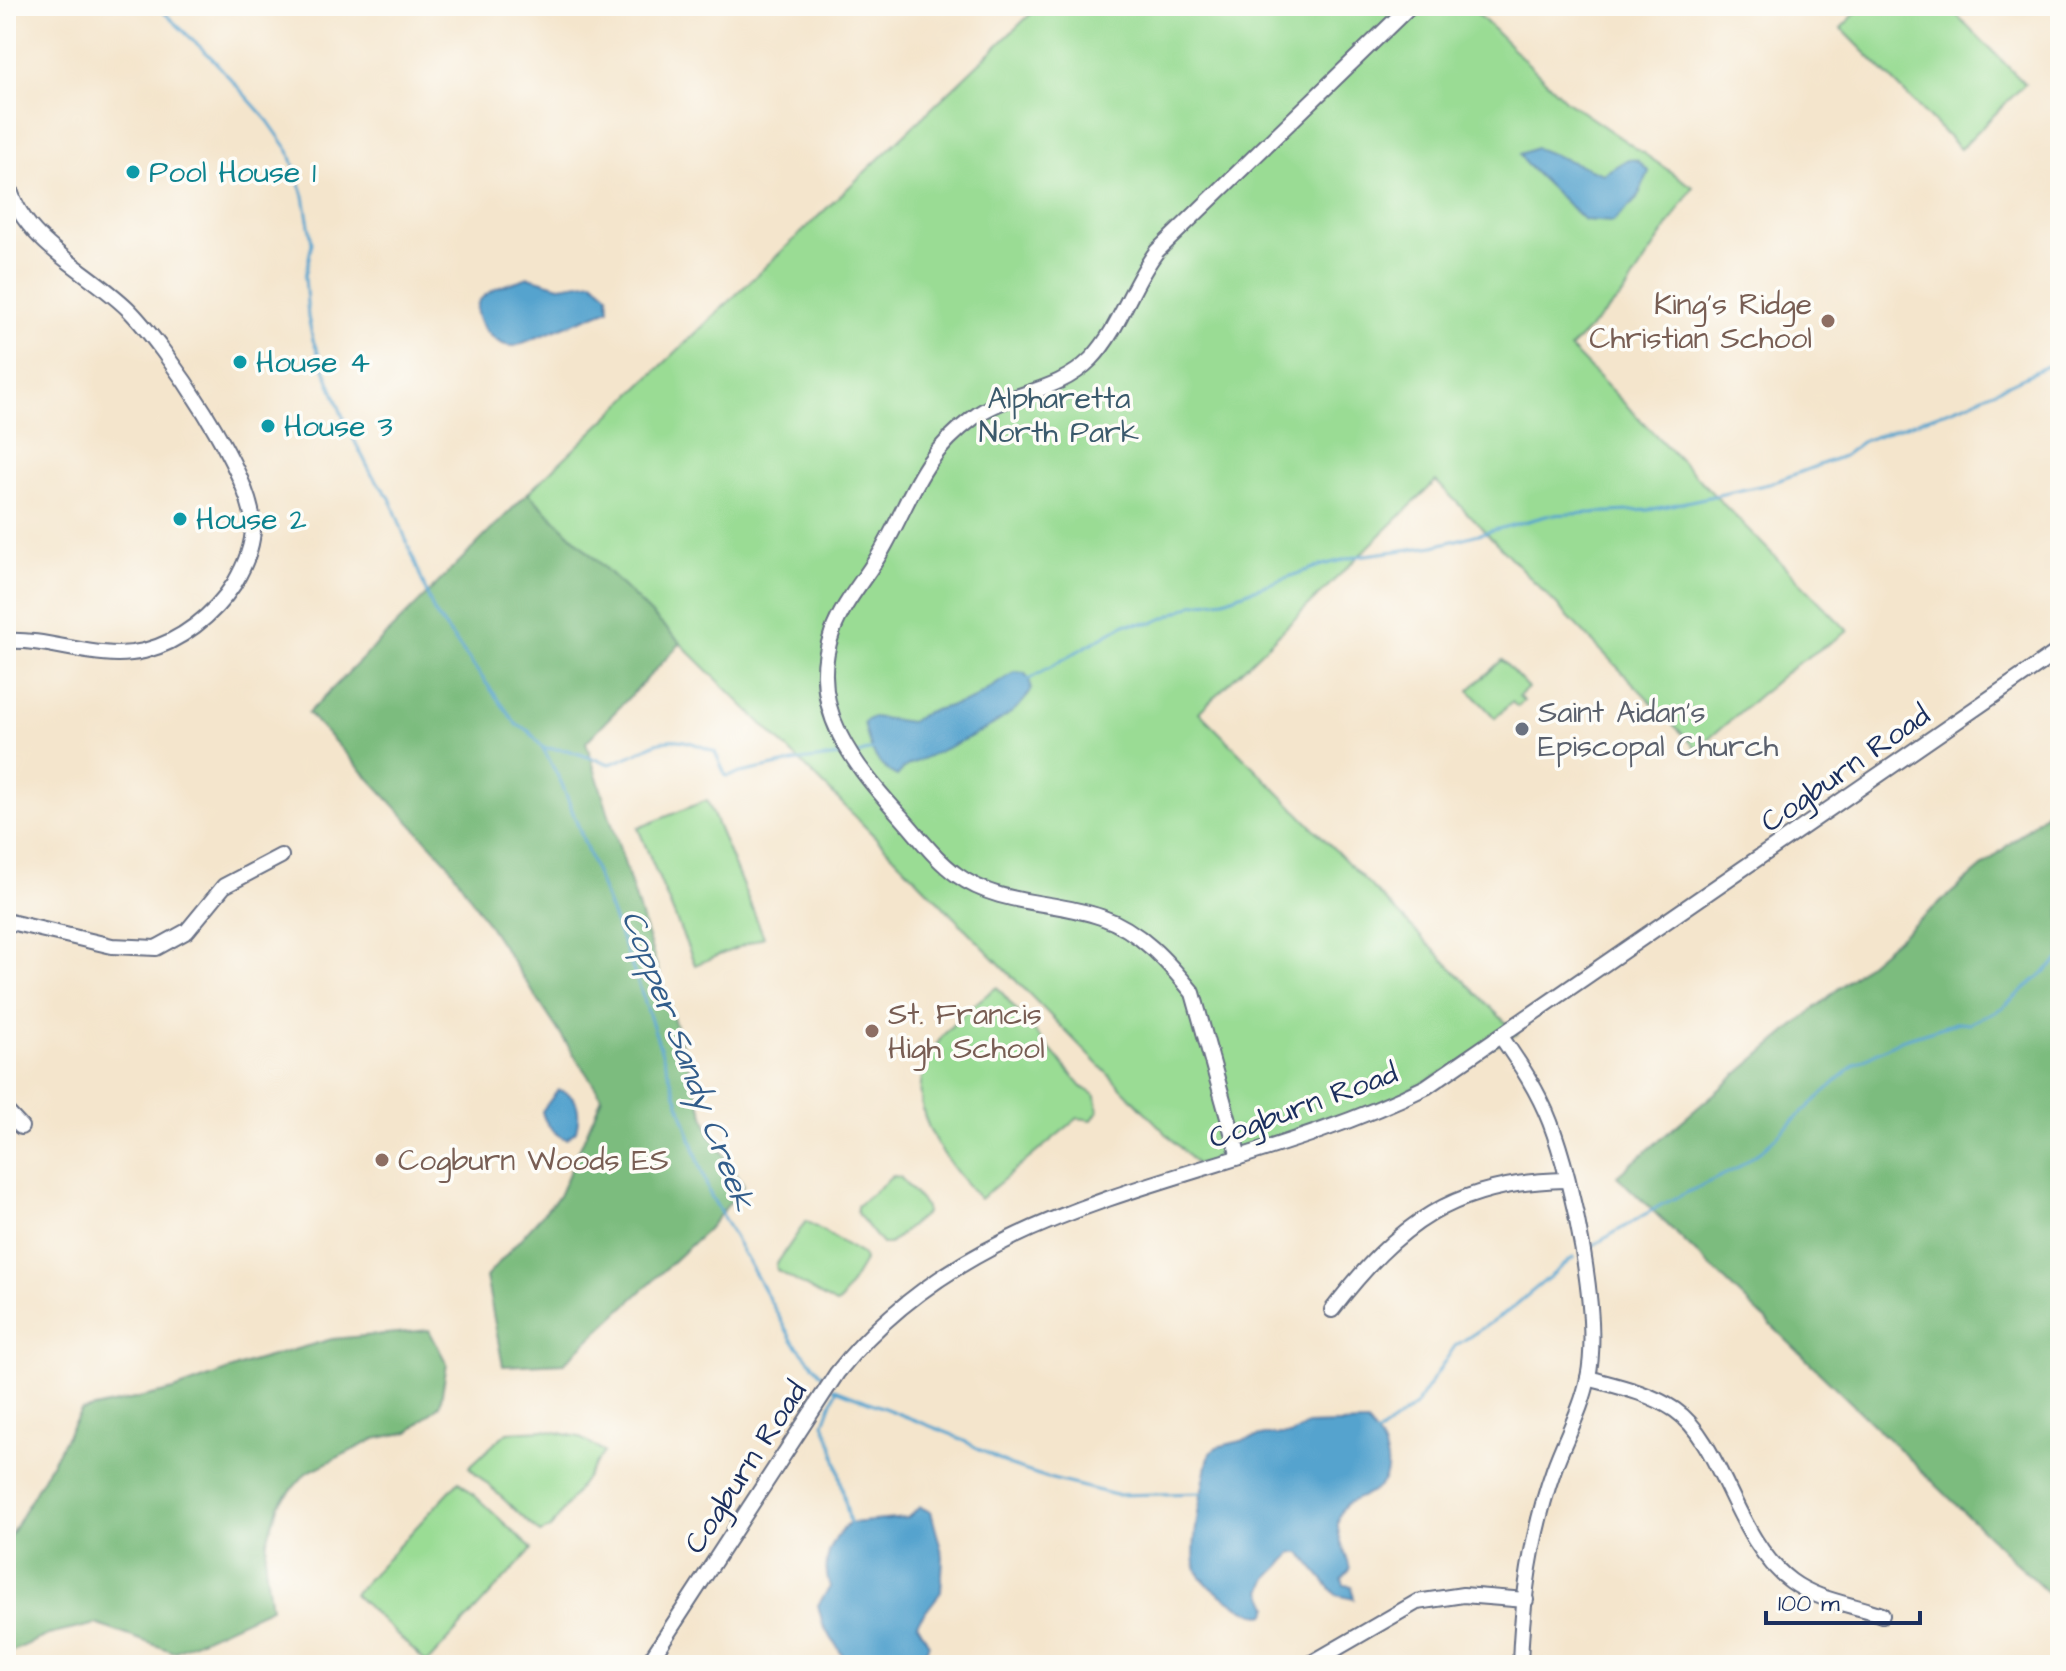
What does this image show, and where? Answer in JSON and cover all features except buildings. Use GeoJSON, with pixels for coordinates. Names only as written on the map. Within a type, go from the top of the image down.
{"type":"FeatureCollection","features":[{"type":"Feature","properties":{"kind":"street"},"geometry":{"type":"LineString","coordinates":[[1239,1157],[1193,993],[1150,947],[1115,923],[1085,912],[996,895],[969,883],[947,868],[885,800],[842,745],[825,691],[825,661],[839,616],[881,552],[917,477],[935,452],[975,416],[1056,383],[1088,362],[1112,331],[1134,283],[1157,251],[1410,6]]}},
{"type":"Feature","properties":{"kind":"street"},"geometry":{"type":"LineString","coordinates":[[6,174],[13,198],[32,230],[125,307],[166,353],[191,388],[243,487],[253,525],[244,563],[228,593],[203,619],[163,645],[124,654],[24,640],[6,641]]}},
{"type":"Feature","properties":{"kind":"street","name":"Cogburn Road"},"geometry":{"type":"LineString","coordinates":[[647,1665],[837,1373],[890,1315],[945,1272],[999,1241],[1106,1201],[1394,1103],[1426,1087],[1502,1038],[2060,650]]}},
{"type":"Feature","properties":{"kind":"street"},"geometry":{"type":"LineString","coordinates":[[6,921],[112,946],[156,948],[187,931],[224,886],[281,856]]}},
{"type":"Feature","properties":{"kind":"street"},"geometry":{"type":"LineString","coordinates":[[1502,1038],[1527,1074],[1550,1122],[1566,1180],[1587,1287],[1592,1339],[1588,1378],[1554,1469],[1535,1532],[1520,1665]]}},
{"type":"Feature","properties":{"kind":"street"},"geometry":{"type":"LineString","coordinates":[[6,1111],[21,1127]]}},
{"type":"Feature","properties":{"kind":"street"},"geometry":{"type":"LineString","coordinates":[[1332,1310],[1394,1241],[1444,1206],[1479,1190],[1566,1180]]}},
{"type":"Feature","properties":{"kind":"street"},"geometry":{"type":"LineString","coordinates":[[1588,1378],[1655,1399],[1686,1420],[1750,1534],[1790,1581],[1817,1595],[1882,1615]]}},
{"type":"Feature","properties":{"kind":"street"},"geometry":{"type":"LineString","coordinates":[[1308,1665],[1417,1602],[1463,1595],[1526,1600]]}},
{"type":"Feature","properties":{"kind":"green space","name":"Alpharetta North Park"},"geometry":{"type":"Polygon","coordinates":[[[1039,6],[1484,6],[1477,13],[1565,100],[1693,187],[1623,295],[1570,348],[1848,631],[1791,668],[1697,749],[1436,481],[1199,712],[1517,1034],[1398,1096],[1283,1144],[1197,1165],[835,796],[528,493],[1039,6]]]}},
{"type":"Feature","properties":{"kind":"green space"},"geometry":{"type":"Polygon","coordinates":[[[1863,6],[1948,6],[2025,84],[1960,149],[1841,28],[1863,6]]]}},
{"type":"Feature","properties":{"kind":"green space"},"geometry":{"type":"Polygon","coordinates":[[[528,493],[681,643],[586,742],[710,1134],[744,1186],[708,1229],[564,1363],[503,1366],[486,1277],[559,1196],[602,1097],[447,862],[308,713],[528,493]]]}},
{"type":"Feature","properties":{"kind":"green space"},"geometry":{"type":"Polygon","coordinates":[[[1502,660],[1528,688],[1519,696],[1524,701],[1517,707],[1512,702],[1495,718],[1469,690],[1502,660]]]}},
{"type":"Feature","properties":{"kind":"green space"},"geometry":{"type":"Polygon","coordinates":[[[707,800],[764,937],[695,965],[638,828],[707,800]]]}},
{"type":"Feature","properties":{"kind":"green space"},"geometry":{"type":"Polygon","coordinates":[[[2060,801],[2060,1605],[1617,1176],[2060,801]]]}},
{"type":"Feature","properties":{"kind":"green space"},"geometry":{"type":"Polygon","coordinates":[[[997,987],[1082,1087],[1096,1096],[1098,1111],[1092,1120],[1078,1118],[980,1199],[953,1168],[934,1139],[923,1112],[921,1087],[926,1063],[941,1039],[964,1013],[997,987]]]}},
{"type":"Feature","properties":{"kind":"green space"},"geometry":{"type":"Polygon","coordinates":[[[893,1176],[900,1177],[926,1207],[926,1213],[889,1244],[882,1244],[857,1213],[857,1206],[893,1176]]]}},
{"type":"Feature","properties":{"kind":"green space"},"geometry":{"type":"Polygon","coordinates":[[[806,1221],[863,1255],[865,1260],[836,1304],[777,1270],[776,1265],[806,1221]]]}},
{"type":"Feature","properties":{"kind":"green space"},"geometry":{"type":"Polygon","coordinates":[[[429,1330],[447,1364],[440,1405],[409,1432],[375,1439],[306,1473],[279,1504],[267,1540],[265,1565],[271,1608],[174,1652],[96,1624],[48,1635],[6,1654],[6,1543],[81,1411],[174,1390],[251,1362],[332,1339],[429,1330]]]}},
{"type":"Feature","properties":{"kind":"green space"},"geometry":{"type":"Polygon","coordinates":[[[545,1430],[579,1437],[604,1452],[550,1529],[540,1533],[469,1467],[507,1432],[545,1430]]]}},
{"type":"Feature","properties":{"kind":"green space"},"geometry":{"type":"Polygon","coordinates":[[[459,1481],[532,1549],[427,1663],[354,1594],[459,1481]]]}},
{"type":"Feature","properties":{"kind":"water"},"geometry":{"type":"Polygon","coordinates":[[[1536,148],[1603,174],[1628,159],[1637,160],[1649,172],[1637,199],[1613,222],[1584,220],[1526,164],[1520,154],[1536,148]]]}},
{"type":"Feature","properties":{"kind":"water"},"geometry":{"type":"Polygon","coordinates":[[[529,277],[560,286],[593,281],[608,294],[609,309],[515,346],[498,342],[479,321],[477,305],[491,291],[529,277]]]}},
{"type":"Feature","properties":{"kind":"water"},"geometry":{"type":"Polygon","coordinates":[[[1015,672],[1025,673],[1031,684],[1030,691],[1022,703],[993,725],[905,767],[897,776],[889,772],[874,754],[864,722],[873,717],[910,722],[927,712],[972,700],[1015,672]]]}},
{"type":"Feature","properties":{"kind":"water"},"geometry":{"type":"Polygon","coordinates":[[[558,1090],[574,1099],[578,1110],[576,1131],[566,1139],[551,1128],[542,1111],[558,1090]]]}},
{"type":"Feature","properties":{"kind":"water"},"geometry":{"type":"Polygon","coordinates":[[[1367,1423],[1379,1439],[1387,1467],[1381,1485],[1348,1503],[1339,1517],[1339,1536],[1350,1570],[1342,1579],[1344,1585],[1352,1586],[1354,1599],[1336,1595],[1301,1553],[1293,1553],[1268,1578],[1262,1591],[1269,1606],[1267,1614],[1245,1610],[1205,1582],[1197,1570],[1194,1553],[1210,1452],[1217,1447],[1265,1435],[1290,1435],[1307,1425],[1367,1423]]]}},
{"type":"Feature","properties":{"kind":"water"},"geometry":{"type":"Polygon","coordinates":[[[920,1507],[931,1512],[943,1556],[941,1592],[917,1623],[929,1644],[924,1655],[926,1665],[849,1665],[823,1625],[818,1605],[830,1587],[827,1578],[829,1552],[837,1536],[850,1523],[907,1518],[920,1507]]]}},
{"type":"Feature","properties":{"kind":"waterway","name":"Copper Sandy Creek"},"geometry":{"type":"LineString","coordinates":[[157,6],[212,58],[268,121],[289,151],[304,196],[312,243],[305,277],[308,317],[313,340],[345,422],[372,475],[390,498],[434,612],[517,725],[529,731],[543,748],[562,784],[640,988],[709,1192],[792,1340],[825,1379]]}},
{"type":"Feature","properties":{"kind":"waterway"},"geometry":{"type":"LineString","coordinates":[[1026,681],[1125,624],[1153,623],[1195,604],[1224,600],[1319,566],[1358,556],[1434,546],[1550,515],[1649,510],[1769,484],[1843,456],[1863,441],[1966,404],[2060,360]]}},
{"type":"Feature","properties":{"kind":"waterway"},"geometry":{"type":"LineString","coordinates":[[543,748],[567,750],[610,764],[660,742],[682,741],[715,752],[726,776],[847,755]]}},
{"type":"Feature","properties":{"kind":"waterway"},"geometry":{"type":"LineString","coordinates":[[858,754],[874,749]]}},
{"type":"Feature","properties":{"kind":"waterway","name":"Copper Sandy Creek"},"geometry":{"type":"LineString","coordinates":[[1587,1249],[1661,1205],[1736,1169],[1762,1150],[1855,1064],[1901,1040],[1959,1022],[1970,1023],[2002,1008],[2060,959]]}},
{"type":"Feature","properties":{"kind":"waterway","name":"Copper Sandy Creek"},"geometry":{"type":"LineString","coordinates":[[1375,1436],[1415,1406],[1455,1346],[1507,1312],[1574,1257]]}},
{"type":"Feature","properties":{"kind":"waterway","name":"Copper Sandy Creek"},"geometry":{"type":"LineString","coordinates":[[833,1388],[953,1435],[1011,1466],[1048,1478],[1116,1495],[1206,1493]]}},
{"type":"Feature","properties":{"kind":"waterway"},"geometry":{"type":"LineString","coordinates":[[836,1391],[824,1423],[836,1459],[850,1523]]}},
{"type":"Feature","properties":{"kind":"place","name":"Pool House 1"},"geometry":{"type":"Point","coordinates":[133,172]}},
{"type":"Feature","properties":{"kind":"place","name":"King's Ridge Christian School"},"geometry":{"type":"Point","coordinates":[1828,321]}},
{"type":"Feature","properties":{"kind":"place","name":"House 4"},"geometry":{"type":"Point","coordinates":[240,362]}},
{"type":"Feature","properties":{"kind":"place","name":"House 3"},"geometry":{"type":"Point","coordinates":[268,426]}},
{"type":"Feature","properties":{"kind":"place","name":"House 2"},"geometry":{"type":"Point","coordinates":[180,519]}},
{"type":"Feature","properties":{"kind":"place","name":"Saint Aidan's Episcopal Church"},"geometry":{"type":"Point","coordinates":[1522,729]}},
{"type":"Feature","properties":{"kind":"place","name":"St. Francis High School"},"geometry":{"type":"Point","coordinates":[872,1031]}},
{"type":"Feature","properties":{"kind":"place","name":"Cogburn Woods ES"},"geometry":{"type":"Point","coordinates":[382,1160]}}]}
